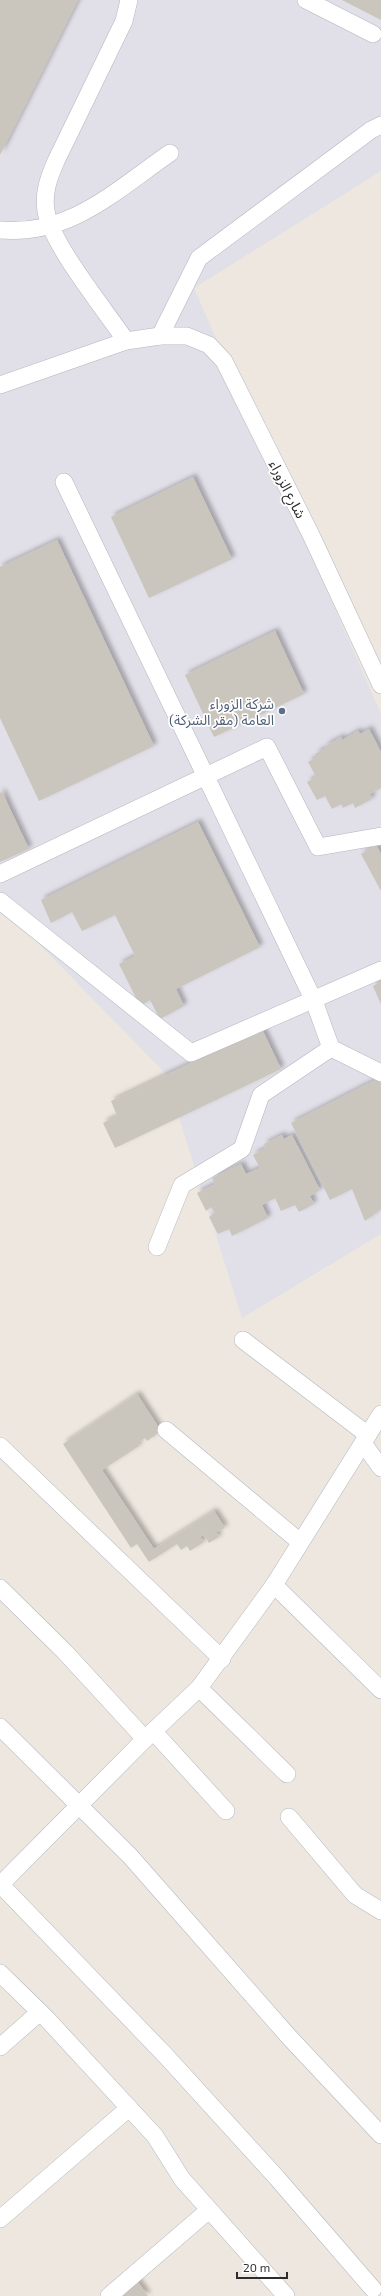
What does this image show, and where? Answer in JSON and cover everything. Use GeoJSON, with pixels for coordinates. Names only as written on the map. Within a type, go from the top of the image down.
{"type":"FeatureCollection","features":[{"type":"Feature","properties":{"kind":"street"},"geometry":{"type":"LineString","coordinates":[[126,341],[60,246],[50,227],[46,211],[46,194],[49,176],[124,21],[129,0]]}},
{"type":"Feature","properties":{"kind":"street"},"geometry":{"type":"LineString","coordinates":[[306,0],[373,34]]}},
{"type":"Feature","properties":{"kind":"street"},"geometry":{"type":"LineString","coordinates":[[160,336],[199,258],[371,130],[381,125]]}},
{"type":"Feature","properties":{"kind":"street"},"geometry":{"type":"LineString","coordinates":[[0,230],[33,230],[50,227],[84,212],[170,153]]}},
{"type":"Feature","properties":{"kind":"street","name":"شارع الزوراء"},"geometry":{"type":"LineString","coordinates":[[0,385],[126,341],[160,336],[187,336],[209,345],[224,361],[379,674]]}},
{"type":"Feature","properties":{"kind":"street"},"geometry":{"type":"LineString","coordinates":[[64,482],[314,1001],[332,1048],[381,1073]]}},
{"type":"Feature","properties":{"kind":"street"},"geometry":{"type":"LineString","coordinates":[[0,874],[206,778],[267,747],[318,847],[381,836]]}},
{"type":"Feature","properties":{"kind":"street"},"geometry":{"type":"LineString","coordinates":[[0,901],[191,1054],[314,1001],[381,970]]}},
{"type":"Feature","properties":{"kind":"street"},"geometry":{"type":"LineString","coordinates":[[157,1247],[182,1185],[242,1149],[261,1095],[332,1048]]}},
{"type":"Feature","properties":{"kind":"street"},"geometry":{"type":"LineString","coordinates":[[242,1340],[365,1439],[381,1468]]}},
{"type":"Feature","properties":{"kind":"street"},"geometry":{"type":"LineString","coordinates":[[373,2289],[277,2178],[166,2056],[0,1884],[149,1736],[200,1688],[274,1585],[381,1414]]}},
{"type":"Feature","properties":{"kind":"street"},"geometry":{"type":"LineString","coordinates":[[166,1430],[300,1542]]}},
{"type":"Feature","properties":{"kind":"street"},"geometry":{"type":"LineString","coordinates":[[0,1446],[222,1659]]}},
{"type":"Feature","properties":{"kind":"street"},"geometry":{"type":"LineString","coordinates":[[274,1585],[381,1690]]}},
{"type":"Feature","properties":{"kind":"street"},"geometry":{"type":"LineString","coordinates":[[0,1588],[226,1811]]}},
{"type":"Feature","properties":{"kind":"street"},"geometry":{"type":"LineString","coordinates":[[200,1688],[287,1774]]}},
{"type":"Feature","properties":{"kind":"street"},"geometry":{"type":"LineString","coordinates":[[0,1727],[130,1856],[290,2038],[381,2135]]}},
{"type":"Feature","properties":{"kind":"street"},"geometry":{"type":"LineString","coordinates":[[288,1817],[356,1895],[381,1911]]}},
{"type":"Feature","properties":{"kind":"street"},"geometry":{"type":"LineString","coordinates":[[0,1973],[40,2012],[155,2136],[182,2179],[286,2296]]}},
{"type":"Feature","properties":{"kind":"street"},"geometry":{"type":"LineString","coordinates":[[0,2047],[40,2012]]}},
{"type":"Feature","properties":{"kind":"street"},"geometry":{"type":"LineString","coordinates":[[0,2219],[129,2108]]}},
{"type":"Feature","properties":{"kind":"street"},"geometry":{"type":"LineString","coordinates":[[109,2296],[209,2210]]}},
{"type":"Feature","properties":{"kind":"shaded area"},"geometry":{"type":"Polygon","coordinates":[[[0,0],[381,0],[381,171],[194,288],[381,714],[381,1234],[242,1318],[165,1073],[0,904],[0,0]]]}},
{"type":"Feature","properties":{"kind":"building"},"geometry":{"type":"Polygon","coordinates":[[[0,0],[78,0],[0,155],[0,0]]]}},
{"type":"Feature","properties":{"kind":"building"},"geometry":{"type":"Polygon","coordinates":[[[342,0],[381,0],[381,20],[342,0]]]}},
{"type":"Feature","properties":{"kind":"building"},"geometry":{"type":"Polygon","coordinates":[[[193,477],[232,559],[149,598],[111,517],[193,477]]]}},
{"type":"Feature","properties":{"kind":"building"},"geometry":{"type":"Polygon","coordinates":[[[57,540],[154,746],[39,801],[0,718],[0,567],[57,540]]]}},
{"type":"Feature","properties":{"kind":"building"},"geometry":{"type":"Polygon","coordinates":[[[275,631],[304,694],[214,737],[185,675],[275,631]]]}},
{"type":"Feature","properties":{"kind":"building"},"geometry":{"type":"Polygon","coordinates":[[[369,729],[381,752],[381,788],[370,794],[372,799],[355,808],[353,803],[343,808],[341,804],[332,809],[325,796],[317,800],[307,782],[316,777],[308,762],[317,757],[315,754],[326,748],[325,746],[341,737],[342,740],[358,731],[360,734],[369,729]]]}},
{"type":"Feature","properties":{"kind":"building"},"geometry":{"type":"Polygon","coordinates":[[[2,792],[29,849],[0,862],[0,793],[2,792]]]}},
{"type":"Feature","properties":{"kind":"building"},"geometry":{"type":"Polygon","coordinates":[[[198,822],[260,947],[176,989],[184,1006],[160,1019],[150,1000],[140,1006],[119,964],[135,956],[115,915],[82,931],[72,912],[51,923],[41,900],[198,822]]]}},
{"type":"Feature","properties":{"kind":"building"},"geometry":{"type":"Polygon","coordinates":[[[376,845],[381,854],[381,891],[361,854],[376,845]]]}},
{"type":"Feature","properties":{"kind":"building"},"geometry":{"type":"Polygon","coordinates":[[[381,982],[381,1004],[373,986],[381,982]]]}},
{"type":"Feature","properties":{"kind":"building"},"geometry":{"type":"Polygon","coordinates":[[[262,1029],[281,1069],[115,1148],[103,1123],[117,1116],[111,1101],[262,1029]]]}},
{"type":"Feature","properties":{"kind":"building"},"geometry":{"type":"Polygon","coordinates":[[[381,1077],[381,1209],[365,1221],[352,1189],[330,1200],[291,1123],[381,1077]]]}},
{"type":"Feature","properties":{"kind":"building"},"geometry":{"type":"Polygon","coordinates":[[[282,1135],[284,1139],[292,1135],[320,1190],[310,1196],[314,1204],[299,1212],[295,1205],[281,1211],[275,1198],[262,1205],[268,1218],[232,1236],[229,1229],[218,1234],[209,1217],[215,1213],[211,1207],[206,1211],[197,1193],[215,1184],[212,1178],[241,1164],[246,1174],[260,1168],[253,1155],[266,1148],[264,1144],[282,1135]]]}},
{"type":"Feature","properties":{"kind":"building"},"geometry":{"type":"Polygon","coordinates":[[[137,1394],[161,1431],[147,1441],[145,1438],[137,1443],[139,1446],[102,1470],[154,1549],[214,1511],[225,1528],[216,1532],[219,1537],[209,1543],[204,1535],[200,1537],[204,1542],[190,1551],[187,1546],[181,1550],[177,1544],[149,1562],[137,1544],[131,1548],[63,1444],[137,1394]]]}},
{"type":"Feature","properties":{"kind":"building"},"geometry":{"type":"Polygon","coordinates":[[[135,2278],[148,2296],[111,2296],[135,2278]]]}},
{"type":"Feature","properties":{"kind":"place","name":"شركة الزوراء العامة (مقر الشركة)"},"geometry":{"type":"Point","coordinates":[282,711]}}]}
